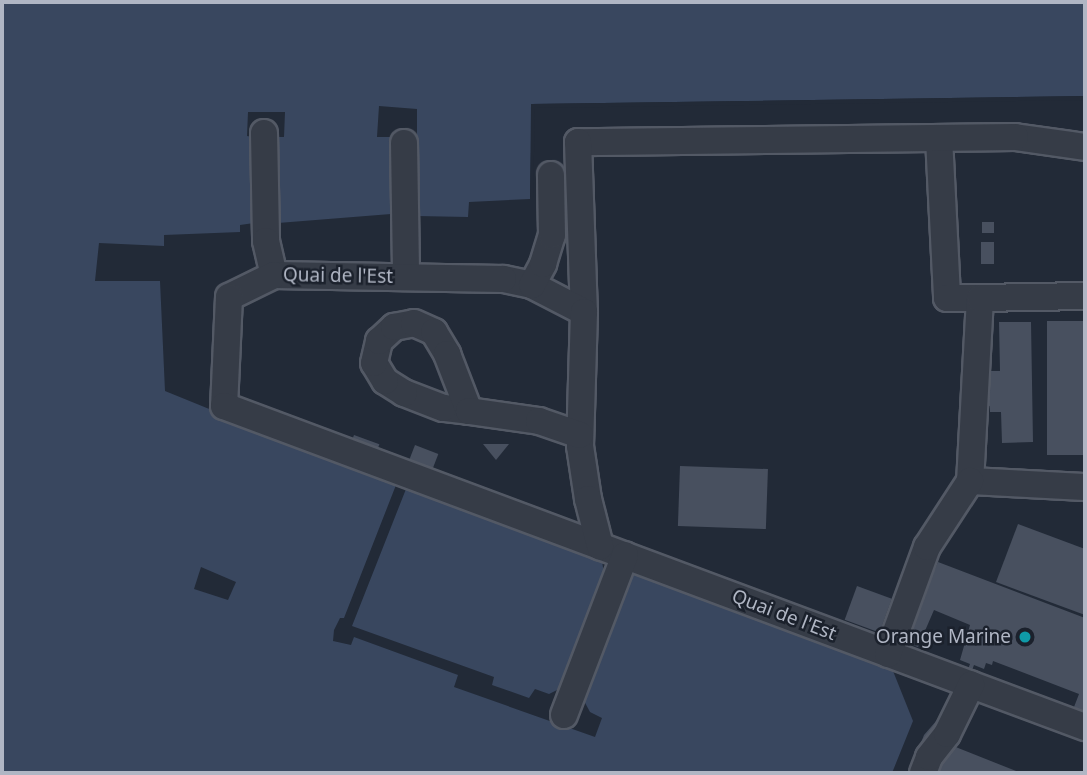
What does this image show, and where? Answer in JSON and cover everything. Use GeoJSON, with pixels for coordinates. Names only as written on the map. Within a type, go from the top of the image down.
{"type":"FeatureCollection","features":[{"type":"Feature","properties":{"kind":"lane"},"geometry":{"type":"LineString","coordinates":[[264,133],[266,241],[274,275]]}},
{"type":"Feature","properties":{"kind":"lane"},"geometry":{"type":"LineString","coordinates":[[600,546],[588,499],[580,435],[584,312],[578,142],[1015,137],[1085,147]]}},
{"type":"Feature","properties":{"kind":"lane"},"geometry":{"type":"LineString","coordinates":[[939,138],[947,298],[1085,296]]}},
{"type":"Feature","properties":{"kind":"lane"},"geometry":{"type":"LineString","coordinates":[[404,143],[405,277]]}},
{"type":"Feature","properties":{"kind":"lane"},"geometry":{"type":"LineString","coordinates":[[532,285],[543,264],[552,236],[551,175]]}},
{"type":"Feature","properties":{"kind":"lane","name":"Quai de l'Est"},"geometry":{"type":"LineString","coordinates":[[584,312],[532,285],[503,279],[274,275],[229,297],[224,406],[1085,727]]}},
{"type":"Feature","properties":{"kind":"lane"},"geometry":{"type":"LineString","coordinates":[[888,654],[927,547],[970,481],[980,298]]}},
{"type":"Feature","properties":{"kind":"lane"},"geometry":{"type":"LineString","coordinates":[[468,411],[539,421],[580,435]]}},
{"type":"Feature","properties":{"kind":"lane"},"geometry":{"type":"LineString","coordinates":[[970,481],[1085,487]]}},
{"type":"Feature","properties":{"kind":"lane"},"geometry":{"type":"LineString","coordinates":[[564,715],[625,555]]}},
{"type":"Feature","properties":{"kind":"lane"},"geometry":{"type":"LineString","coordinates":[[923,773],[929,757],[947,734],[971,685]]}},
{"type":"Feature","properties":{"kind":"water"},"geometry":{"type":"Polygon","coordinates":[[[2,2],[1085,2],[1085,96],[532,104],[530,199],[469,202],[468,217],[417,216],[417,109],[379,106],[377,137],[390,137],[391,214],[278,223],[277,137],[284,137],[285,112],[248,112],[247,136],[253,137],[254,223],[240,225],[240,232],[164,235],[164,246],[99,243],[95,281],[160,281],[165,391],[396,485],[893,671],[913,721],[892,773],[2,773],[2,2]]]}},
{"type":"Feature","properties":{"kind":"pier"},"geometry":{"type":"Polygon","coordinates":[[[1085,96],[1085,100],[535,108],[533,199],[530,199],[531,104],[1085,96]]]}},
{"type":"Feature","properties":{"kind":"pier"},"geometry":{"type":"Polygon","coordinates":[[[396,485],[406,489],[352,626],[494,677],[492,685],[529,698],[535,689],[549,694],[561,688],[604,574],[602,561],[631,573],[583,699],[590,712],[602,718],[595,737],[454,687],[458,675],[354,637],[351,645],[333,641],[334,630],[340,618],[344,618],[396,485]]]}},
{"type":"Feature","properties":{"kind":"pier"},"geometry":{"type":"Polygon","coordinates":[[[201,567],[236,582],[228,600],[194,589],[201,567]]]}},
{"type":"Feature","properties":{"kind":"building"},"geometry":{"type":"Polygon","coordinates":[[[982,222],[994,222],[994,233],[982,233],[982,222]]]}},
{"type":"Feature","properties":{"kind":"building"},"geometry":{"type":"Polygon","coordinates":[[[981,242],[994,242],[994,264],[981,264],[981,242]]]}},
{"type":"Feature","properties":{"kind":"building"},"geometry":{"type":"Polygon","coordinates":[[[1047,321],[1085,321],[1085,455],[1047,455],[1047,321]]]}},
{"type":"Feature","properties":{"kind":"building"},"geometry":{"type":"Polygon","coordinates":[[[999,322],[1031,322],[1033,442],[1002,443],[1001,412],[990,412],[990,406],[986,406],[986,371],[1000,371],[999,322]]]}},
{"type":"Feature","properties":{"kind":"building"},"geometry":{"type":"Polygon","coordinates":[[[354,435],[379,444],[374,459],[349,450],[354,435]]]}},
{"type":"Feature","properties":{"kind":"building"},"geometry":{"type":"Polygon","coordinates":[[[483,444],[509,444],[496,460],[483,444]]]}},
{"type":"Feature","properties":{"kind":"building"},"geometry":{"type":"Polygon","coordinates":[[[415,445],[438,454],[431,474],[407,465],[415,445]]]}},
{"type":"Feature","properties":{"kind":"building"},"geometry":{"type":"Polygon","coordinates":[[[680,466],[768,469],[766,529],[678,526],[680,466]]]}},
{"type":"Feature","properties":{"kind":"building"},"geometry":{"type":"Polygon","coordinates":[[[1018,524],[1085,549],[1085,615],[996,582],[1018,524]]]}},
{"type":"Feature","properties":{"kind":"building","name":"Orange Marine"},"geometry":{"type":"Polygon","coordinates":[[[938,562],[1085,618],[1085,712],[1074,707],[1079,694],[993,661],[992,665],[986,663],[984,669],[974,665],[961,699],[928,736],[1021,773],[909,773],[924,735],[957,697],[970,664],[960,660],[970,625],[934,610],[918,647],[904,642],[938,562]]]}},
{"type":"Feature","properties":{"kind":"building"},"geometry":{"type":"Polygon","coordinates":[[[857,586],[892,599],[879,632],[845,620],[857,586]]]}},
{"type":"Feature","properties":{"kind":"place","name":"Orange Marine"},"geometry":{"type":"Point","coordinates":[1025,637]}}]}
